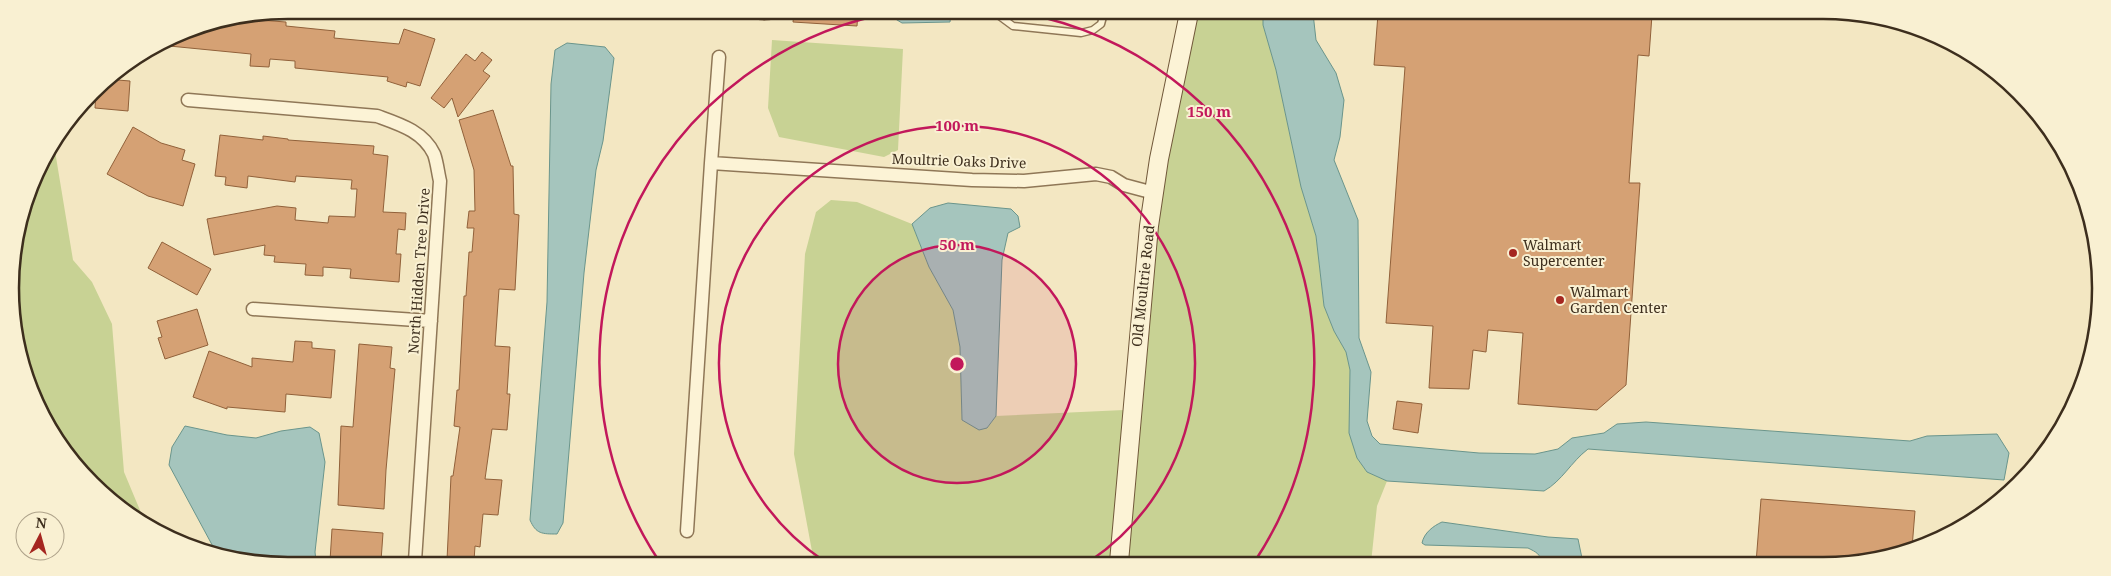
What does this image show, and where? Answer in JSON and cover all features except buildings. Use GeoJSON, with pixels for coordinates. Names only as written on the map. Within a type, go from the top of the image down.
{"type":"FeatureCollection","features":[{"type":"Feature","properties":{"kind":"main road","name":"Old Moultrie Road"},"geometry":{"type":"LineString","coordinates":[[1119,557],[1141,293],[1154,193],[1188,19]]}},
{"type":"Feature","properties":{"kind":"street"},"geometry":{"type":"LineString","coordinates":[[687,531],[719,57]]}},
{"type":"Feature","properties":{"kind":"street","name":"North Hidden Tree Drive"},"geometry":{"type":"LineString","coordinates":[[188,100],[377,116],[402,125],[421,136],[434,155],[440,181],[415,557]]}},
{"type":"Feature","properties":{"kind":"street","name":"Moultrie Oaks Drive"},"geometry":{"type":"LineString","coordinates":[[711,163],[999,180],[1024,180],[1096,174],[1111,177],[1124,186],[1154,193]]}},
{"type":"Feature","properties":{"kind":"street"},"geometry":{"type":"LineString","coordinates":[[254,309],[431,321]]}},
{"type":"Feature","properties":{"kind":"lane"},"geometry":{"type":"LineString","coordinates":[[1004,19],[1013,26],[1081,34],[1093,30],[1101,24],[1102,19]]}},
{"type":"Feature","properties":{"kind":"green space"},"geometry":{"type":"Polygon","coordinates":[[[1196,19],[1263,19],[1301,187],[1316,236],[1324,306],[1334,331],[1346,352],[1350,370],[1357,458],[1367,472],[1387,481],[1377,506],[1372,557],[1127,557],[1157,227],[1167,160],[1196,19]]]}},
{"type":"Feature","properties":{"kind":"green space"},"geometry":{"type":"Polygon","coordinates":[[[772,40],[903,49],[898,150],[884,157],[779,137],[768,108],[772,40]]]}},
{"type":"Feature","properties":{"kind":"green space"},"geometry":{"type":"Polygon","coordinates":[[[55,153],[73,260],[92,282],[112,324],[124,472],[142,514],[110,490],[86,466],[64,438],[39,391],[24,341],[19,306],[21,253],[33,201],[55,153]]]}},
{"type":"Feature","properties":{"kind":"green space"},"geometry":{"type":"Polygon","coordinates":[[[831,200],[857,202],[912,224],[929,267],[953,310],[960,347],[962,420],[987,428],[996,416],[1124,410],[1111,557],[813,557],[794,454],[805,254],[816,212],[831,200]]]}},
{"type":"Feature","properties":{"kind":"water"},"geometry":{"type":"Polygon","coordinates":[[[895,19],[950,19],[950,22],[902,23],[895,19]]]}},
{"type":"Feature","properties":{"kind":"water"},"geometry":{"type":"Polygon","coordinates":[[[1263,19],[1314,19],[1316,40],[1336,73],[1344,100],[1340,137],[1334,160],[1358,220],[1359,338],[1371,372],[1367,421],[1372,436],[1380,444],[1479,453],[1535,454],[1558,449],[1572,438],[1604,433],[1617,424],[1646,422],[1910,441],[1927,436],[1997,434],[2009,453],[2004,480],[1588,449],[1556,482],[1544,491],[1387,481],[1367,472],[1357,458],[1349,433],[1350,370],[1346,352],[1334,331],[1324,306],[1316,236],[1301,187],[1276,70],[1263,19]]]}},
{"type":"Feature","properties":{"kind":"water"},"geometry":{"type":"Polygon","coordinates":[[[567,43],[605,47],[614,58],[603,141],[596,170],[584,273],[563,523],[557,534],[552,534],[537,531],[530,520],[547,302],[551,84],[555,50],[567,43]]]}},
{"type":"Feature","properties":{"kind":"water"},"geometry":{"type":"Polygon","coordinates":[[[948,203],[1011,209],[1018,216],[1020,227],[1008,233],[1002,260],[996,416],[987,428],[979,430],[962,420],[960,347],[953,310],[929,267],[912,224],[930,208],[948,203]]]}},
{"type":"Feature","properties":{"kind":"water"},"geometry":{"type":"Polygon","coordinates":[[[185,426],[227,435],[256,438],[281,431],[310,427],[319,433],[325,462],[316,557],[270,557],[213,547],[169,465],[172,447],[185,426]]]}},
{"type":"Feature","properties":{"kind":"water"},"geometry":{"type":"Polygon","coordinates":[[[1442,522],[1548,537],[1578,539],[1582,557],[1540,557],[1528,548],[1425,545],[1422,543],[1425,536],[1442,522]]]}},
{"type":"Feature","properties":{"kind":"place","name":"Walmart Supercenter"},"geometry":{"type":"Point","coordinates":[1513,253]}},
{"type":"Feature","properties":{"kind":"place","name":"Walmart Garden Center"},"geometry":{"type":"Point","coordinates":[1560,300]}}]}
